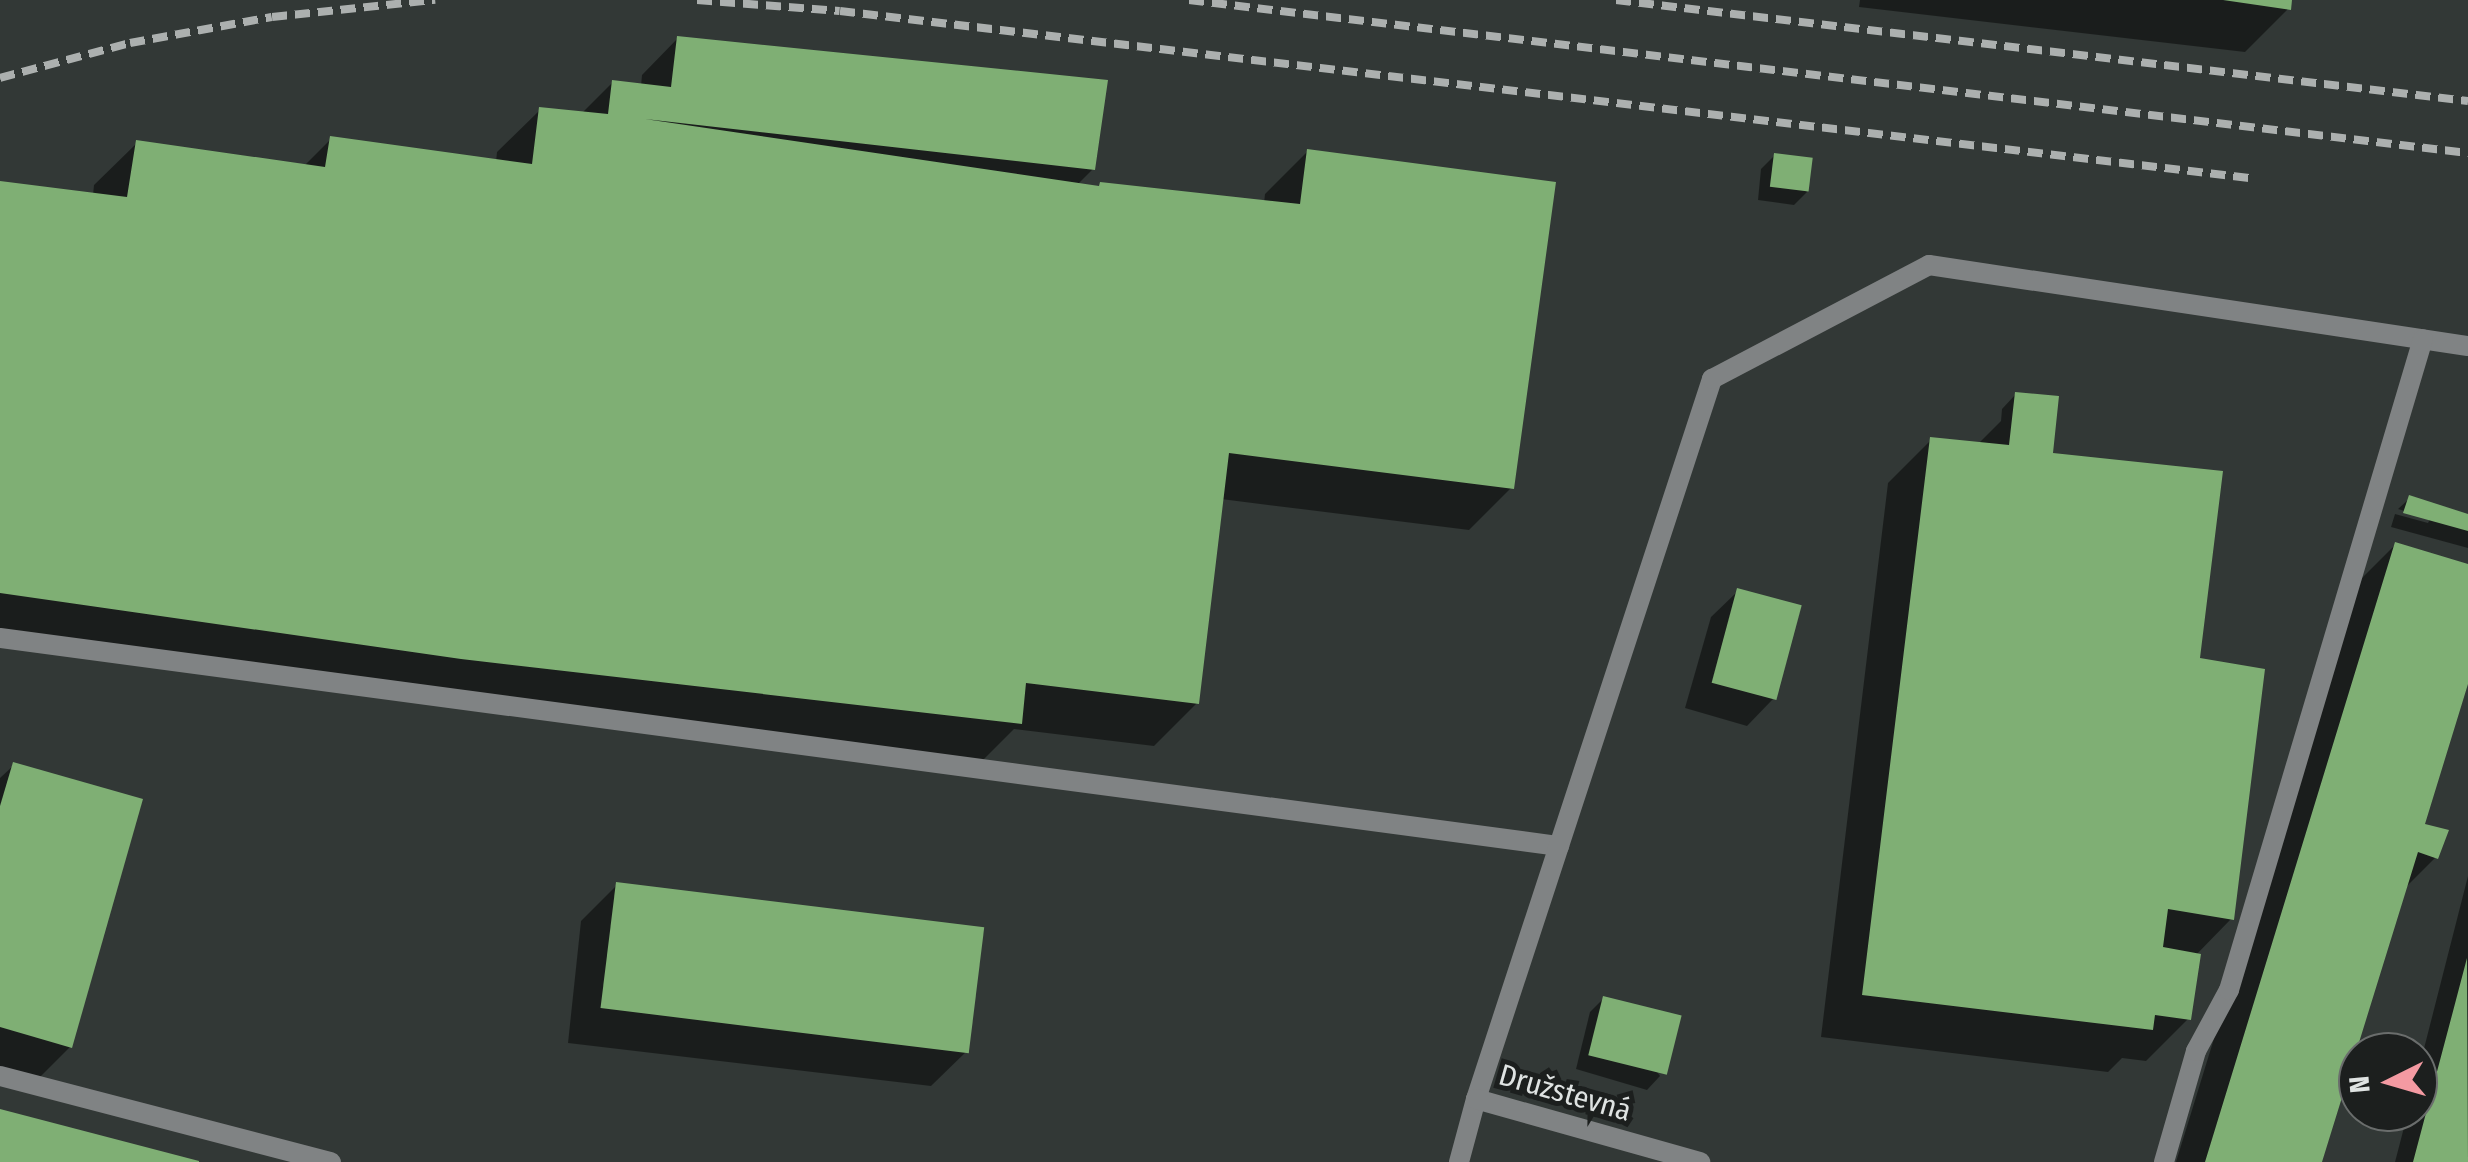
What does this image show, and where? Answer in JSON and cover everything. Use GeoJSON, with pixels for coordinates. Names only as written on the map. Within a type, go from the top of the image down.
{"type":"FeatureCollection","features":[{"type":"Feature","properties":{"kind":"street"},"geometry":{"type":"LineString","coordinates":[[1476,1100],[1712,379],[1930,266],[2468,346]]}},
{"type":"Feature","properties":{"kind":"street"},"geometry":{"type":"LineString","coordinates":[[2164,1162],[2196,1050],[2230,990],[2423,339]]}},
{"type":"Feature","properties":{"kind":"street"},"geometry":{"type":"LineString","coordinates":[[0,638],[1560,846]]}},
{"type":"Feature","properties":{"kind":"street"},"geometry":{"type":"LineString","coordinates":[[0,1076],[331,1162]]}},
{"type":"Feature","properties":{"kind":"street","name":"Družstevná"},"geometry":{"type":"LineString","coordinates":[[1459,1162],[1476,1100],[1700,1162]]}},
{"type":"Feature","properties":{"kind":"building"},"geometry":{"type":"Polygon","coordinates":[[[2223,0],[2292,0],[2291,10],[2223,0]]]}},
{"type":"Feature","properties":{"kind":"building"},"geometry":{"type":"Polygon","coordinates":[[[677,36],[1108,80],[1095,170],[645,119],[1099,186],[1100,182],[1300,204],[1307,149],[1556,182],[1514,489],[1229,453],[1199,704],[1026,683],[1022,724],[461,659],[0,593],[0,181],[127,197],[136,140],[325,167],[330,136],[532,164],[539,107],[608,114],[612,80],[671,87],[677,36]]]}},
{"type":"Feature","properties":{"kind":"building"},"geometry":{"type":"Polygon","coordinates":[[[1774,153],[1813,158],[1809,191],[1770,187],[1774,153]]]}},
{"type":"Feature","properties":{"kind":"building"},"geometry":{"type":"Polygon","coordinates":[[[2015,392],[2059,396],[2053,453],[2223,471],[2200,658],[2265,669],[2234,920],[2168,909],[2163,947],[2201,954],[2191,1020],[2155,1015],[2153,1030],[1862,995],[1930,437],[2009,445],[2015,392]]]}},
{"type":"Feature","properties":{"kind":"building"},"geometry":{"type":"Polygon","coordinates":[[[2409,495],[2468,514],[2468,531],[2403,513],[2409,495]]]}},
{"type":"Feature","properties":{"kind":"building"},"geometry":{"type":"Polygon","coordinates":[[[2395,542],[2468,564],[2468,684],[2425,824],[2449,830],[2438,859],[2418,852],[2362,1032],[2338,1032],[2338,1110],[2322,1162],[2205,1162],[2395,542]]]}},
{"type":"Feature","properties":{"kind":"building"},"geometry":{"type":"Polygon","coordinates":[[[1737,588],[1802,605],[1776,700],[1712,683],[1737,588]]]}},
{"type":"Feature","properties":{"kind":"building"},"geometry":{"type":"Polygon","coordinates":[[[13,762],[143,799],[72,1048],[0,1027],[0,806],[13,762]]]}},
{"type":"Feature","properties":{"kind":"building"},"geometry":{"type":"Polygon","coordinates":[[[616,882],[984,927],[969,1053],[601,1008],[616,882]]]}},
{"type":"Feature","properties":{"kind":"building"},"geometry":{"type":"Polygon","coordinates":[[[2467,958],[2468,1162],[2413,1162],[2421,1132],[2438,1132],[2438,1068],[2467,958]]]}},
{"type":"Feature","properties":{"kind":"building"},"geometry":{"type":"Polygon","coordinates":[[[1603,996],[1682,1016],[1667,1075],[1588,1055],[1603,996]]]}},
{"type":"Feature","properties":{"kind":"building"},"geometry":{"type":"Polygon","coordinates":[[[0,1109],[199,1161],[199,1162],[0,1162],[0,1109]]]}},
{"type":"Feature","properties":{"kind":"railway"},"geometry":{"type":"LineString","coordinates":[[0,78],[130,43],[272,17],[435,0]]}},
{"type":"Feature","properties":{"kind":"railway"},"geometry":{"type":"LineString","coordinates":[[697,0],[840,11],[2249,178]]}},
{"type":"Feature","properties":{"kind":"railway"},"geometry":{"type":"LineString","coordinates":[[1189,0],[2468,153]]}},
{"type":"Feature","properties":{"kind":"railway"},"geometry":{"type":"LineString","coordinates":[[1616,0],[2468,101]]}}]}
